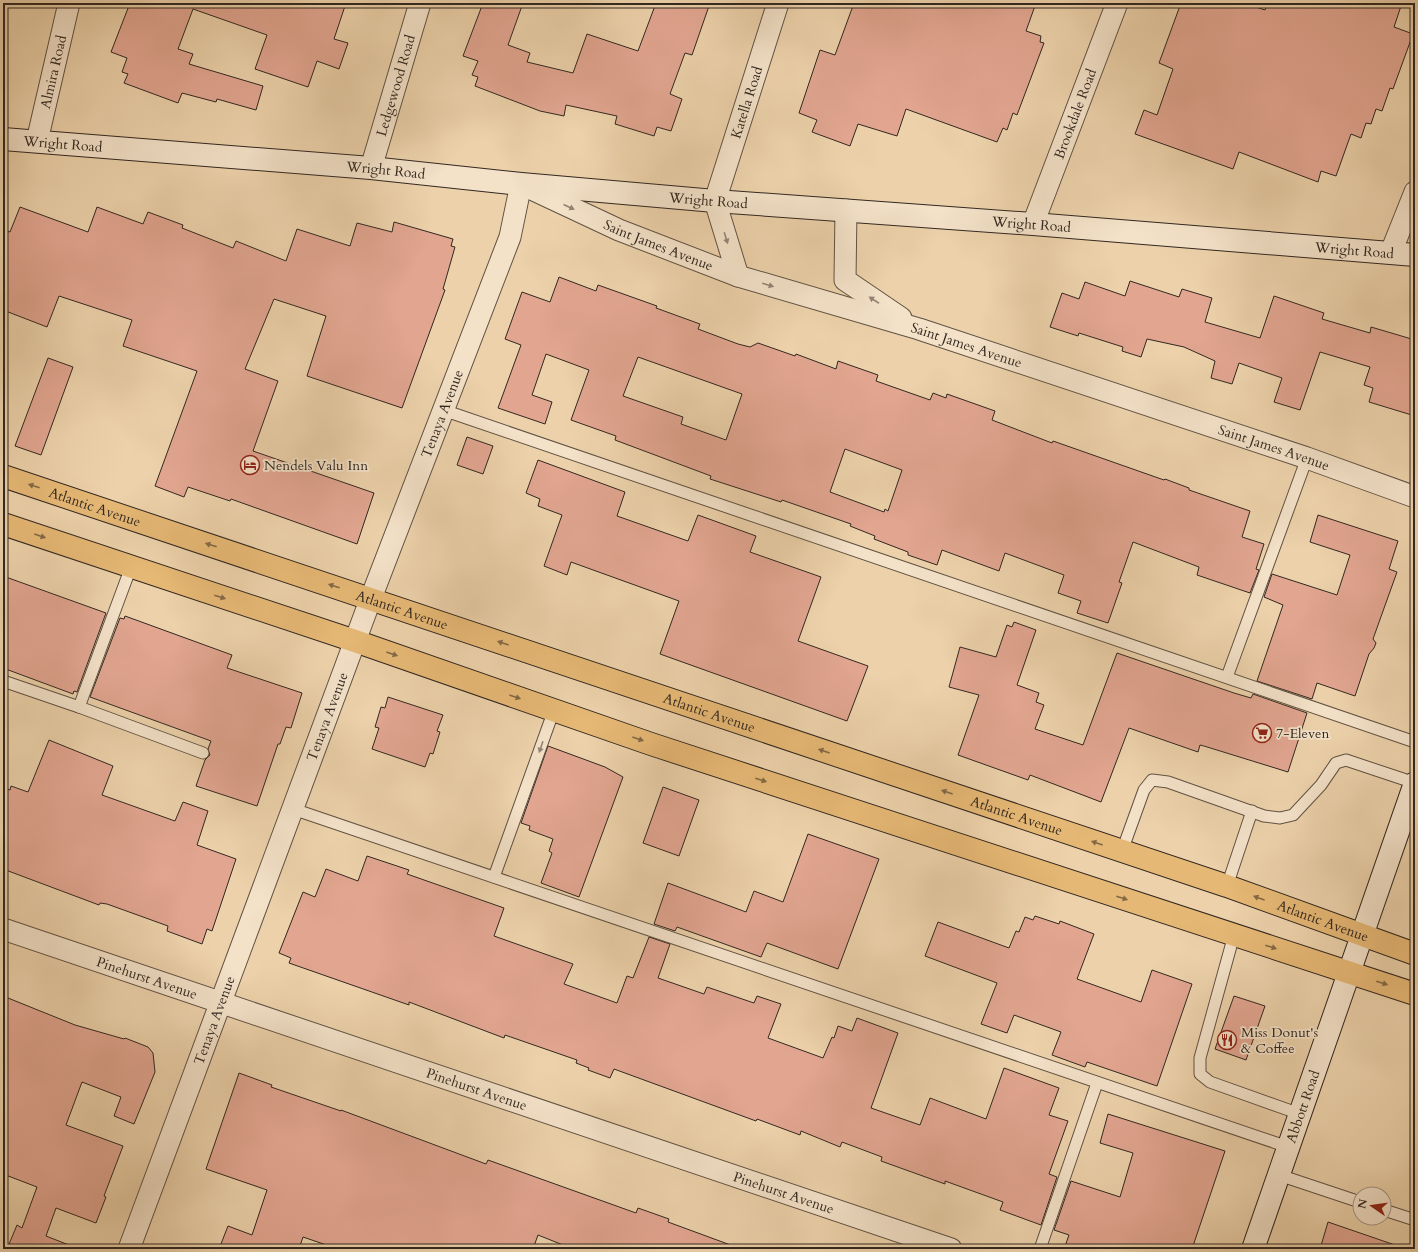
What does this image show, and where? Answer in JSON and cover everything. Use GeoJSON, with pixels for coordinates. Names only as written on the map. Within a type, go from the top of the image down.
{"type":"FeatureCollection","features":[{"type":"Feature","properties":{"kind":"main road","name":"Atlantic Avenue"},"geometry":{"type":"LineString","coordinates":[[3,476],[371,598],[1227,886],[1415,954]]}},
{"type":"Feature","properties":{"kind":"main road"},"geometry":{"type":"LineString","coordinates":[[3,524],[355,641],[651,744],[1415,994]]}},
{"type":"Feature","properties":{"kind":"street","name":"Almira Road"},"geometry":{"type":"LineString","coordinates":[[37,141],[69,3]]}},
{"type":"Feature","properties":{"kind":"street","name":"Ledgewood Road"},"geometry":{"type":"LineString","coordinates":[[371,168],[420,3]]}},
{"type":"Feature","properties":{"kind":"street","name":"Katella Road"},"geometry":{"type":"LineString","coordinates":[[715,201],[778,3]]}},
{"type":"Feature","properties":{"kind":"street","name":"Brookdale Road"},"geometry":{"type":"LineString","coordinates":[[1033,224],[1117,3]]}},
{"type":"Feature","properties":{"kind":"street","name":"Wright Road"},"geometry":{"type":"LineString","coordinates":[[3,139],[371,168],[521,184],[715,201],[1033,224],[1415,255]]}},
{"type":"Feature","properties":{"kind":"street","name":"Saint James Avenue"},"geometry":{"type":"LineString","coordinates":[[521,184],[619,230],[738,276],[918,329],[1307,458],[1415,497]]}},
{"type":"Feature","properties":{"kind":"street","name":"Tenaya Avenue"},"geometry":{"type":"LineString","coordinates":[[129,1249],[371,598],[510,237],[521,184]]}},
{"type":"Feature","properties":{"kind":"street"},"geometry":{"type":"LineString","coordinates":[[1391,252],[1415,192]]}},
{"type":"Feature","properties":{"kind":"street"},"geometry":{"type":"LineString","coordinates":[[715,201],[738,276]]}},
{"type":"Feature","properties":{"kind":"street"},"geometry":{"type":"LineString","coordinates":[[846,210],[844,280],[918,329]]}},
{"type":"Feature","properties":{"kind":"street","name":"Abbott Road"},"geometry":{"type":"LineString","coordinates":[[1253,1249],[1415,783]]}},
{"type":"Feature","properties":{"kind":"street","name":"Pinehurst Avenue"},"geometry":{"type":"LineString","coordinates":[[3,929],[222,1001],[951,1249]]}},
{"type":"Feature","properties":{"kind":"lane"},"geometry":{"type":"LineString","coordinates":[[443,410],[1415,742]]}},
{"type":"Feature","properties":{"kind":"lane"},"geometry":{"type":"LineString","coordinates":[[1227,677],[1307,458]]}},
{"type":"Feature","properties":{"kind":"lane"},"geometry":{"type":"LineString","coordinates":[[79,706],[131,567]]}},
{"type":"Feature","properties":{"kind":"lane"},"geometry":{"type":"LineString","coordinates":[[3,681],[79,706],[204,753]]}},
{"type":"Feature","properties":{"kind":"lane"},"geometry":{"type":"LineString","coordinates":[[494,877],[554,710]]}},
{"type":"Feature","properties":{"kind":"lane"},"geometry":{"type":"LineString","coordinates":[[1122,851],[1144,790],[1152,780],[1168,782],[1264,816],[1280,818],[1293,815],[1321,785],[1331,768],[1336,763],[1346,760],[1415,783]]}},
{"type":"Feature","properties":{"kind":"lane"},"geometry":{"type":"LineString","coordinates":[[293,809],[1288,1147]]}},
{"type":"Feature","properties":{"kind":"lane"},"geometry":{"type":"LineString","coordinates":[[1227,886],[1252,811]]}},
{"type":"Feature","properties":{"kind":"lane"},"geometry":{"type":"LineString","coordinates":[[1234,935],[1200,1058],[1200,1074],[1210,1082],[1300,1114]]}},
{"type":"Feature","properties":{"kind":"lane"},"geometry":{"type":"LineString","coordinates":[[1040,1249],[1096,1083]]}},
{"type":"Feature","properties":{"kind":"lane"},"geometry":{"type":"LineString","coordinates":[[1279,1175],[1352,1199]]}},
{"type":"Feature","properties":{"kind":"lane"},"geometry":{"type":"LineString","coordinates":[[1392,1213],[1415,1220]]}},
{"type":"Feature","properties":{"kind":"building"},"geometry":{"type":"Polygon","coordinates":[[[130,3],[346,3],[334,39],[348,43],[339,69],[317,61],[308,87],[255,69],[267,35],[193,9],[178,49],[193,54],[189,64],[263,86],[256,110],[217,99],[216,102],[182,93],[178,103],[124,83],[128,74],[122,72],[127,58],[111,52],[130,3]]]}},
{"type":"Feature","properties":{"kind":"building"},"geometry":{"type":"Polygon","coordinates":[[[483,3],[523,3],[508,45],[530,53],[527,62],[573,73],[587,34],[638,51],[656,3],[710,3],[692,55],[685,53],[670,94],[682,99],[671,131],[657,127],[654,136],[615,124],[617,116],[566,105],[564,116],[540,111],[475,86],[478,77],[472,75],[478,61],[463,56],[483,3]]]}},
{"type":"Feature","properties":{"kind":"building"},"geometry":{"type":"Polygon","coordinates":[[[854,3],[1036,3],[1026,31],[1041,36],[1040,42],[1044,43],[1017,115],[1013,113],[1007,130],[1003,128],[997,142],[906,109],[897,136],[858,124],[850,146],[812,132],[817,120],[799,113],[820,50],[835,55],[854,3]]]}},
{"type":"Feature","properties":{"kind":"building"},"geometry":{"type":"Polygon","coordinates":[[[1181,3],[1244,3],[1265,10],[1268,3],[1402,3],[1394,27],[1413,34],[1393,89],[1390,88],[1382,111],[1376,109],[1371,124],[1366,123],[1361,138],[1351,134],[1336,176],[1321,171],[1318,182],[1239,152],[1233,169],[1135,134],[1144,110],[1157,115],[1173,69],[1159,63],[1181,3]]]}},
{"type":"Feature","properties":{"kind":"building"},"geometry":{"type":"Polygon","coordinates":[[[20,207],[88,232],[97,207],[143,224],[148,212],[183,225],[182,228],[233,248],[236,241],[286,261],[297,229],[350,246],[357,223],[392,232],[394,222],[453,239],[451,246],[455,247],[443,289],[445,290],[402,408],[307,376],[326,316],[274,299],[245,369],[278,381],[253,451],[374,493],[357,544],[231,499],[230,501],[188,487],[184,497],[155,486],[197,371],[123,346],[132,320],[59,296],[47,327],[3,310],[3,230],[10,232],[20,207]]]}},
{"type":"Feature","properties":{"kind":"building"},"geometry":{"type":"Polygon","coordinates":[[[559,277],[596,291],[598,285],[657,306],[656,308],[700,324],[698,329],[738,344],[750,347],[758,343],[795,356],[796,354],[836,369],[838,361],[878,375],[876,381],[930,400],[933,393],[946,398],[947,394],[995,411],[992,420],[1052,443],[1053,441],[1164,480],[1165,479],[1189,488],[1189,490],[1250,511],[1242,537],[1264,544],[1256,569],[1259,570],[1250,593],[1197,575],[1199,567],[1133,542],[1119,582],[1122,583],[1108,623],[1077,613],[1081,601],[1058,593],[1064,575],[1005,553],[999,571],[942,550],[937,565],[908,555],[908,552],[874,539],[875,536],[850,526],[851,524],[782,500],[781,502],[710,479],[711,476],[615,440],[616,436],[571,420],[589,370],[546,354],[532,395],[552,402],[545,424],[498,408],[521,345],[505,339],[522,292],[550,302],[559,277]],[[638,357],[623,396],[683,417],[681,424],[726,440],[742,394],[638,357]],[[845,449],[830,492],[884,512],[885,509],[888,511],[902,470],[845,449]]]}},
{"type":"Feature","properties":{"kind":"building"},"geometry":{"type":"Polygon","coordinates":[[[1130,281],[1179,297],[1182,289],[1212,298],[1205,322],[1260,338],[1274,296],[1324,313],[1322,319],[1370,333],[1371,327],[1415,340],[1415,416],[1369,402],[1373,388],[1364,385],[1370,367],[1320,352],[1300,410],[1274,402],[1282,378],[1239,363],[1232,384],[1211,378],[1215,361],[1184,347],[1147,339],[1141,357],[1122,351],[1123,347],[1079,333],[1078,336],[1050,327],[1062,293],[1079,299],[1085,282],[1125,296],[1130,281]]]}},
{"type":"Feature","properties":{"kind":"building"},"geometry":{"type":"Polygon","coordinates":[[[48,358],[73,367],[41,455],[15,446],[48,358]]]}},
{"type":"Feature","properties":{"kind":"building"},"geometry":{"type":"Polygon","coordinates":[[[467,437],[493,446],[483,474],[457,465],[467,437]]]}},
{"type":"Feature","properties":{"kind":"building"},"geometry":{"type":"Polygon","coordinates":[[[538,460],[625,492],[617,516],[688,541],[698,515],[756,536],[750,552],[821,577],[798,641],[868,666],[847,721],[660,654],[679,601],[571,562],[567,575],[544,566],[562,515],[538,506],[540,499],[526,493],[538,460]]]}},
{"type":"Feature","properties":{"kind":"building"},"geometry":{"type":"Polygon","coordinates":[[[1318,515],[1398,541],[1389,569],[1397,572],[1373,639],[1376,643],[1369,654],[1355,696],[1317,683],[1312,699],[1257,681],[1283,605],[1264,597],[1272,574],[1337,595],[1350,555],[1310,542],[1318,515]]]}},
{"type":"Feature","properties":{"kind":"building"},"geometry":{"type":"Polygon","coordinates":[[[3,576],[106,613],[77,692],[74,691],[73,694],[3,668],[3,576]]]}},
{"type":"Feature","properties":{"kind":"building"},"geometry":{"type":"Polygon","coordinates":[[[125,616],[232,655],[227,668],[302,693],[291,728],[286,727],[280,744],[278,744],[257,806],[196,786],[205,760],[210,755],[208,749],[211,741],[90,697],[120,618],[124,619],[125,616]]]}},
{"type":"Feature","properties":{"kind":"building"},"geometry":{"type":"Polygon","coordinates":[[[1014,622],[1036,630],[1017,685],[1039,693],[1036,702],[1044,705],[1035,729],[1083,745],[1117,653],[1234,693],[1251,698],[1253,694],[1307,713],[1288,772],[1200,745],[1198,752],[1129,728],[1101,802],[1030,775],[1028,780],[958,755],[979,695],[949,687],[960,647],[996,657],[1007,625],[1012,627],[1014,622]]]}},
{"type":"Feature","properties":{"kind":"building"},"geometry":{"type":"Polygon","coordinates":[[[388,697],[443,715],[437,731],[440,732],[433,754],[430,753],[425,767],[372,749],[379,728],[375,727],[381,707],[385,708],[388,697]]]}},
{"type":"Feature","properties":{"kind":"building"},"geometry":{"type":"Polygon","coordinates":[[[49,740],[113,766],[102,795],[175,821],[183,802],[208,811],[197,845],[236,859],[212,931],[207,929],[202,944],[167,931],[168,926],[107,904],[100,903],[99,905],[3,869],[3,787],[10,790],[11,786],[28,792],[49,740]]]}},
{"type":"Feature","properties":{"kind":"building"},"geometry":{"type":"Polygon","coordinates":[[[548,746],[605,767],[623,777],[579,897],[541,883],[552,853],[549,851],[553,839],[529,830],[530,826],[521,823],[548,746]]]}},
{"type":"Feature","properties":{"kind":"building"},"geometry":{"type":"Polygon","coordinates":[[[663,787],[699,800],[679,856],[643,843],[663,787]]]}},
{"type":"Feature","properties":{"kind":"building"},"geometry":{"type":"Polygon","coordinates":[[[808,834],[879,859],[838,969],[767,943],[761,957],[677,927],[675,931],[654,924],[668,883],[746,912],[754,891],[783,902],[808,834]]]}},
{"type":"Feature","properties":{"kind":"building"},"geometry":{"type":"Polygon","coordinates":[[[367,856],[409,870],[407,874],[504,908],[494,936],[573,964],[564,984],[617,1003],[627,976],[633,978],[649,937],[670,944],[658,978],[704,994],[707,987],[754,1003],[757,996],[781,1004],[768,1038],[823,1058],[832,1037],[834,1038],[838,1026],[852,1031],[857,1018],[898,1033],[871,1108],[920,1125],[930,1098],[986,1119],[1004,1068],[1059,1088],[1049,1115],[1068,1121],[1049,1174],[1057,1177],[1041,1225],[1000,1210],[1003,1202],[945,1181],[945,1184],[881,1161],[882,1157],[842,1142],[840,1147],[801,1131],[800,1135],[757,1119],[756,1121],[614,1069],[610,1078],[588,1070],[589,1068],[576,1063],[577,1060],[505,1035],[504,1038],[409,1002],[409,1005],[289,963],[291,958],[279,953],[303,892],[315,897],[326,869],[358,881],[367,856]]]}},
{"type":"Feature","properties":{"kind":"building"},"geometry":{"type":"Polygon","coordinates":[[[1035,916],[1059,924],[1060,921],[1094,934],[1077,979],[1141,1002],[1152,970],[1192,984],[1157,1086],[1087,1062],[1085,1067],[1052,1055],[1061,1032],[1014,1015],[1007,1033],[981,1024],[997,983],[925,956],[938,922],[1009,948],[1016,931],[1019,932],[1025,917],[1033,920],[1035,916]]]}},
{"type":"Feature","properties":{"kind":"building"},"geometry":{"type":"Polygon","coordinates":[[[3,996],[75,1025],[124,1039],[125,1038],[148,1047],[153,1053],[155,1072],[134,1124],[114,1116],[121,1097],[82,1082],[66,1125],[123,1146],[104,1196],[106,1197],[96,1223],[56,1208],[46,1236],[74,1247],[73,1249],[7,1249],[17,1225],[22,1228],[37,1187],[3,1174],[3,996]]]}},
{"type":"Feature","properties":{"kind":"building"},"geometry":{"type":"Polygon","coordinates":[[[1234,996],[1265,1006],[1246,1060],[1215,1049],[1234,996]]]}},
{"type":"Feature","properties":{"kind":"building"},"geometry":{"type":"Polygon","coordinates":[[[239,1073],[272,1085],[271,1087],[341,1110],[486,1164],[488,1160],[636,1213],[638,1208],[669,1219],[668,1222],[736,1247],[735,1249],[573,1249],[538,1235],[533,1249],[338,1249],[303,1237],[299,1249],[219,1249],[228,1226],[252,1235],[267,1190],[206,1169],[239,1073]]]}},
{"type":"Feature","properties":{"kind":"building"},"geometry":{"type":"Polygon","coordinates":[[[1108,1114],[1225,1151],[1192,1249],[1064,1249],[1069,1235],[1054,1230],[1071,1181],[1120,1197],[1133,1153],[1100,1143],[1108,1114]]]}},
{"type":"Feature","properties":{"kind":"building"},"geometry":{"type":"Polygon","coordinates":[[[1328,1222],[1395,1245],[1395,1249],[1320,1249],[1328,1222]]]}},
{"type":"Feature","properties":{"kind":"place","name":"Nendels Valu Inn"},"geometry":{"type":"Point","coordinates":[250,465]}},
{"type":"Feature","properties":{"kind":"place","name":"7-Eleven"},"geometry":{"type":"Point","coordinates":[1262,733]}},
{"type":"Feature","properties":{"kind":"place","name":"Miss Donut's & Coffee"},"geometry":{"type":"Point","coordinates":[1227,1040]}}]}
